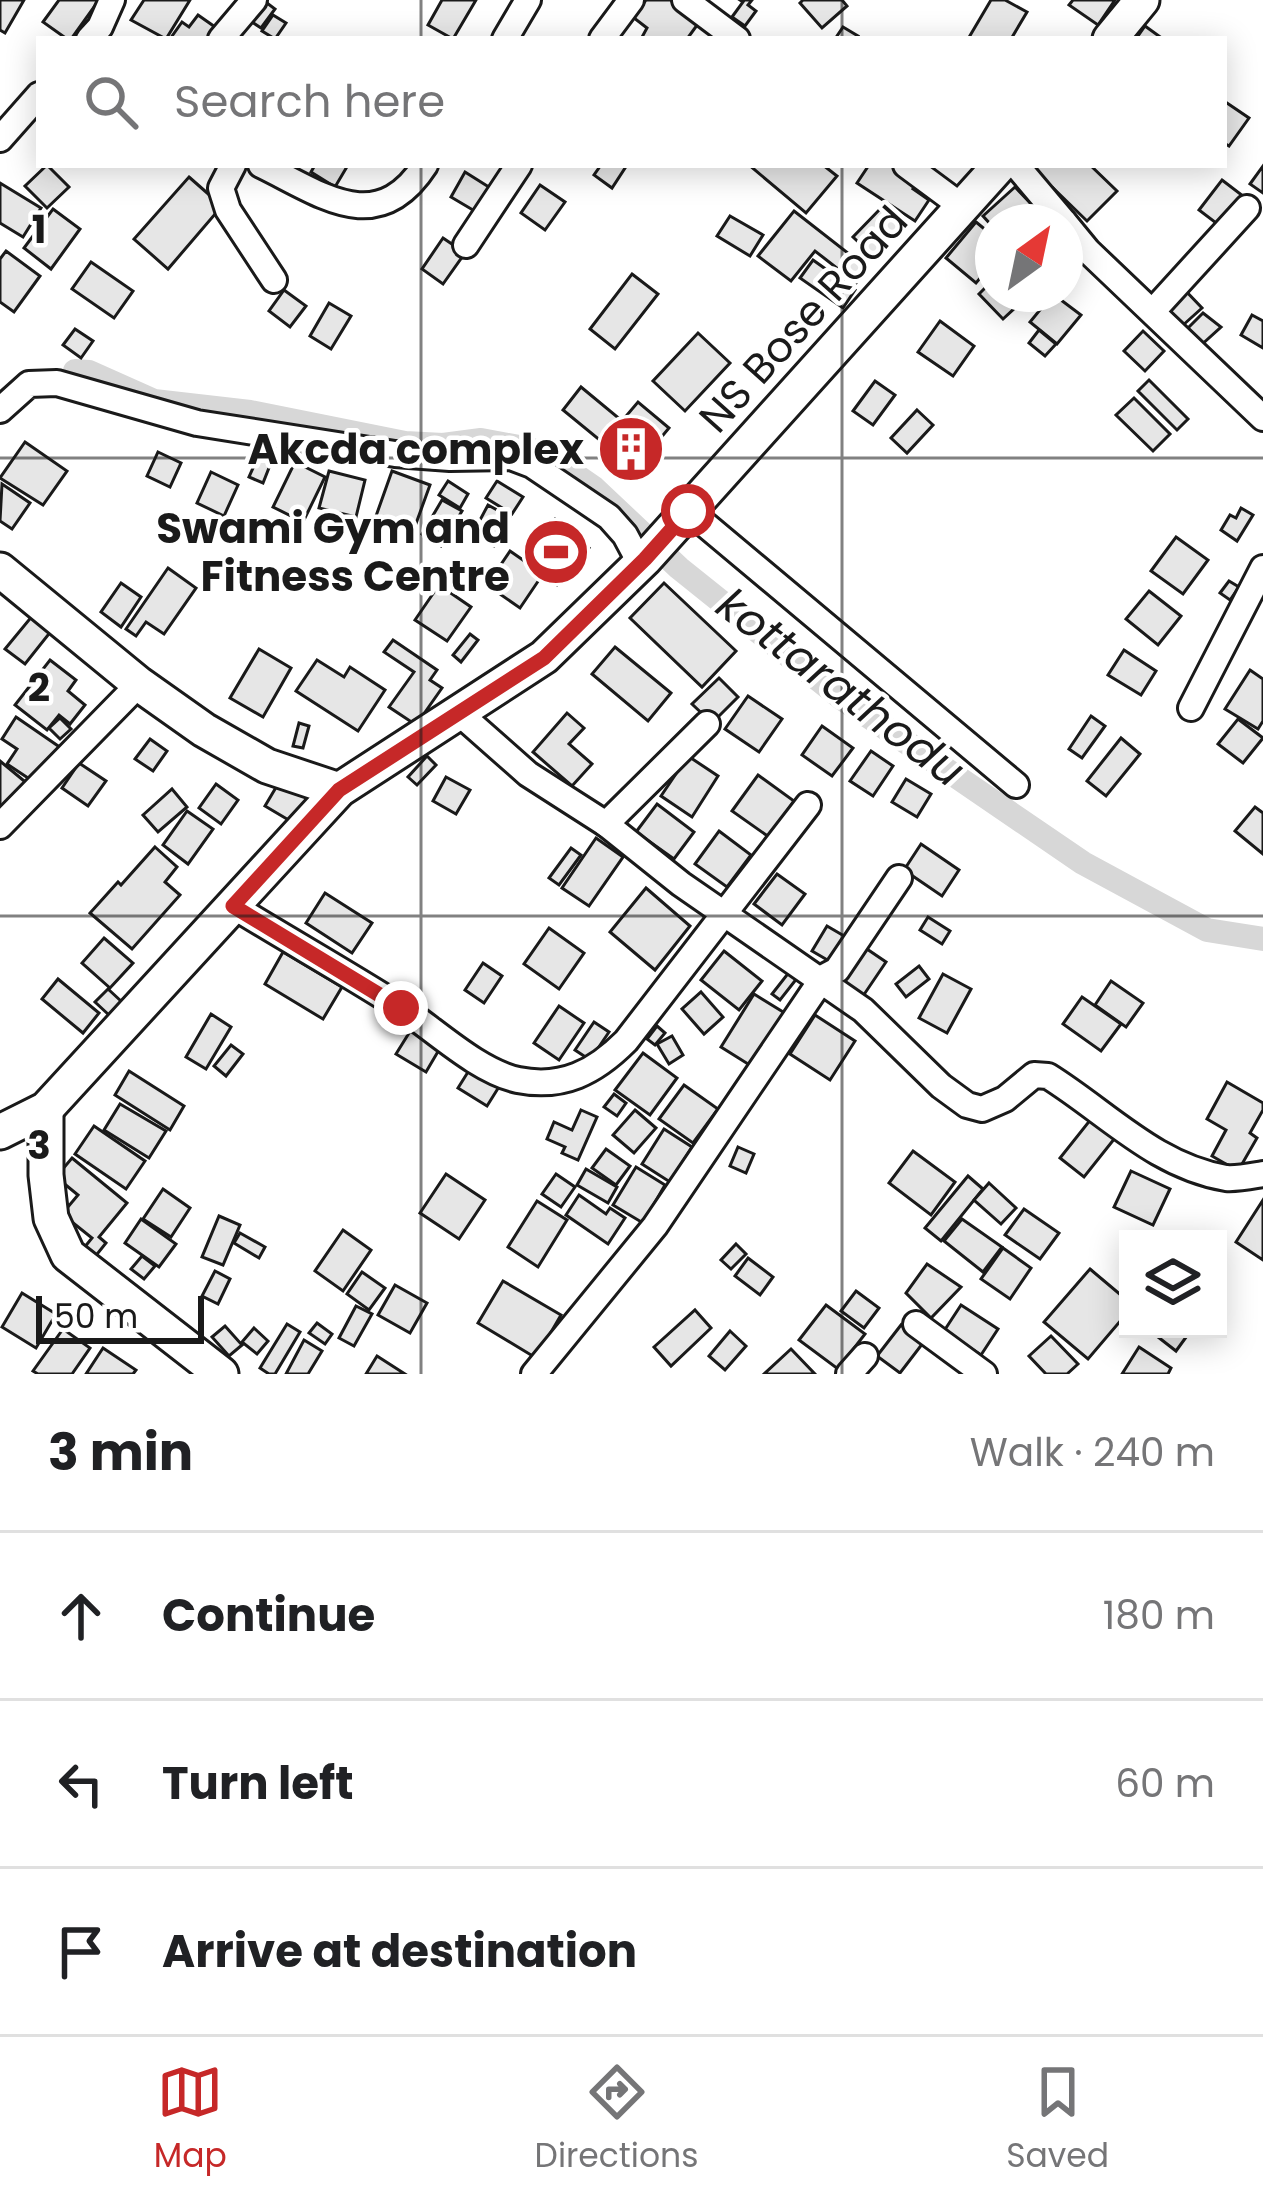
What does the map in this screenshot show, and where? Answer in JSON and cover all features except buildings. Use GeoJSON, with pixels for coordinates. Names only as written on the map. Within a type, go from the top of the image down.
{"type":"FeatureCollection","features":[{"type":"Feature","properties":{"kind":"main road"},"geometry":{"type":"LineString","coordinates":[[1113,36],[1142,0]]}},
{"type":"Feature","properties":{"kind":"main road","name":"NS Bose Road"},"geometry":{"type":"LineString","coordinates":[[46,1109],[339,790],[544,658],[643,561],[997,168]]}},
{"type":"Feature","properties":{"kind":"main road"},"geometry":{"type":"LineString","coordinates":[[0,570],[204,730],[267,766],[339,790]]}},
{"type":"Feature","properties":{"kind":"main road"},"geometry":{"type":"LineString","coordinates":[[0,1132],[46,1109],[51,1218],[68,1255],[220,1374]]}},
{"type":"Feature","properties":{"kind":"street"},"geometry":{"type":"LineString","coordinates":[[100,35],[112,0]]}},
{"type":"Feature","properties":{"kind":"street"},"geometry":{"type":"LineString","coordinates":[[224,36],[254,0]]}},
{"type":"Feature","properties":{"kind":"street"},"geometry":{"type":"LineString","coordinates":[[507,36],[528,0]]}},
{"type":"Feature","properties":{"kind":"street"},"geometry":{"type":"LineString","coordinates":[[604,36],[631,0]]}},
{"type":"Feature","properties":{"kind":"street"},"geometry":{"type":"LineString","coordinates":[[685,0],[733,36]]}},
{"type":"Feature","properties":{"kind":"street"},"geometry":{"type":"LineString","coordinates":[[0,139],[36,98]]}},
{"type":"Feature","properties":{"kind":"street"},"geometry":{"type":"LineString","coordinates":[[231,168],[221,188],[228,210],[274,280]]}},
{"type":"Feature","properties":{"kind":"street"},"geometry":{"type":"LineString","coordinates":[[268,168],[341,204],[369,206],[392,198],[422,168]]}},
{"type":"Feature","properties":{"kind":"street"},"geometry":{"type":"LineString","coordinates":[[466,245],[517,168]]}},
{"type":"Feature","properties":{"kind":"street"},"geometry":{"type":"LineString","coordinates":[[910,168],[964,208]]}},
{"type":"Feature","properties":{"kind":"street"},"geometry":{"type":"LineString","coordinates":[[1019,168],[1050,204]]}},
{"type":"Feature","properties":{"kind":"street"},"geometry":{"type":"LineString","coordinates":[[1153,311],[1247,208]]}},
{"type":"Feature","properties":{"kind":"street"},"geometry":{"type":"LineString","coordinates":[[1083,245],[1263,418]]}},
{"type":"Feature","properties":{"kind":"street"},"geometry":{"type":"LineString","coordinates":[[0,410],[29,384],[57,383],[197,423],[395,454],[511,457],[532,465],[609,517],[643,561]]}},
{"type":"Feature","properties":{"kind":"street"},"geometry":{"type":"LineString","coordinates":[[679,521],[1016,785]]}},
{"type":"Feature","properties":{"kind":"street"},"geometry":{"type":"LineString","coordinates":[[1190,708],[1263,568]]}},
{"type":"Feature","properties":{"kind":"street"},"geometry":{"type":"LineString","coordinates":[[0,826],[140,684]]}},
{"type":"Feature","properties":{"kind":"street"},"geometry":{"type":"LineString","coordinates":[[459,713],[528,774],[606,824],[682,884],[863,1010],[967,1105],[982,1109],[1005,1099],[1034,1075],[1048,1076],[1152,1151],[1229,1179],[1263,1174]]}},
{"type":"Feature","properties":{"kind":"street"},"geometry":{"type":"LineString","coordinates":[[606,824],[707,724]]}},
{"type":"Feature","properties":{"kind":"street"},"geometry":{"type":"LineString","coordinates":[[233,906],[401,1008],[484,1065],[518,1080],[560,1081],[584,1075],[626,1041],[808,806]]}},
{"type":"Feature","properties":{"kind":"street"},"geometry":{"type":"LineString","coordinates":[[534,1374],[655,1226],[819,981],[837,970],[899,878]]}},
{"type":"Feature","properties":{"kind":"street"},"geometry":{"type":"LineString","coordinates":[[916,1324],[984,1374]]}},
{"type":"Feature","properties":{"kind":"waterway","name":"kottarathodu"},"geometry":{"type":"LineString","coordinates":[[75,371],[89,372],[154,401],[250,412],[405,443],[481,440],[530,449],[594,488],[679,568],[840,697],[1083,863],[1207,930],[1263,939]]}},
{"type":"Feature","properties":{"kind":"place","name":"Akcda complex"},"geometry":{"type":"Point","coordinates":[631,449]}},
{"type":"Feature","properties":{"kind":"place","name":"Swami Gym and Fitness Centre"},"geometry":{"type":"Point","coordinates":[556,552]}},
{"type":"Feature","properties":{"kind":"route"},"geometry":{"type":"LineString","coordinates":[[401,1008],[233,906],[339,790],[544,658],[688,511]]}}]}
